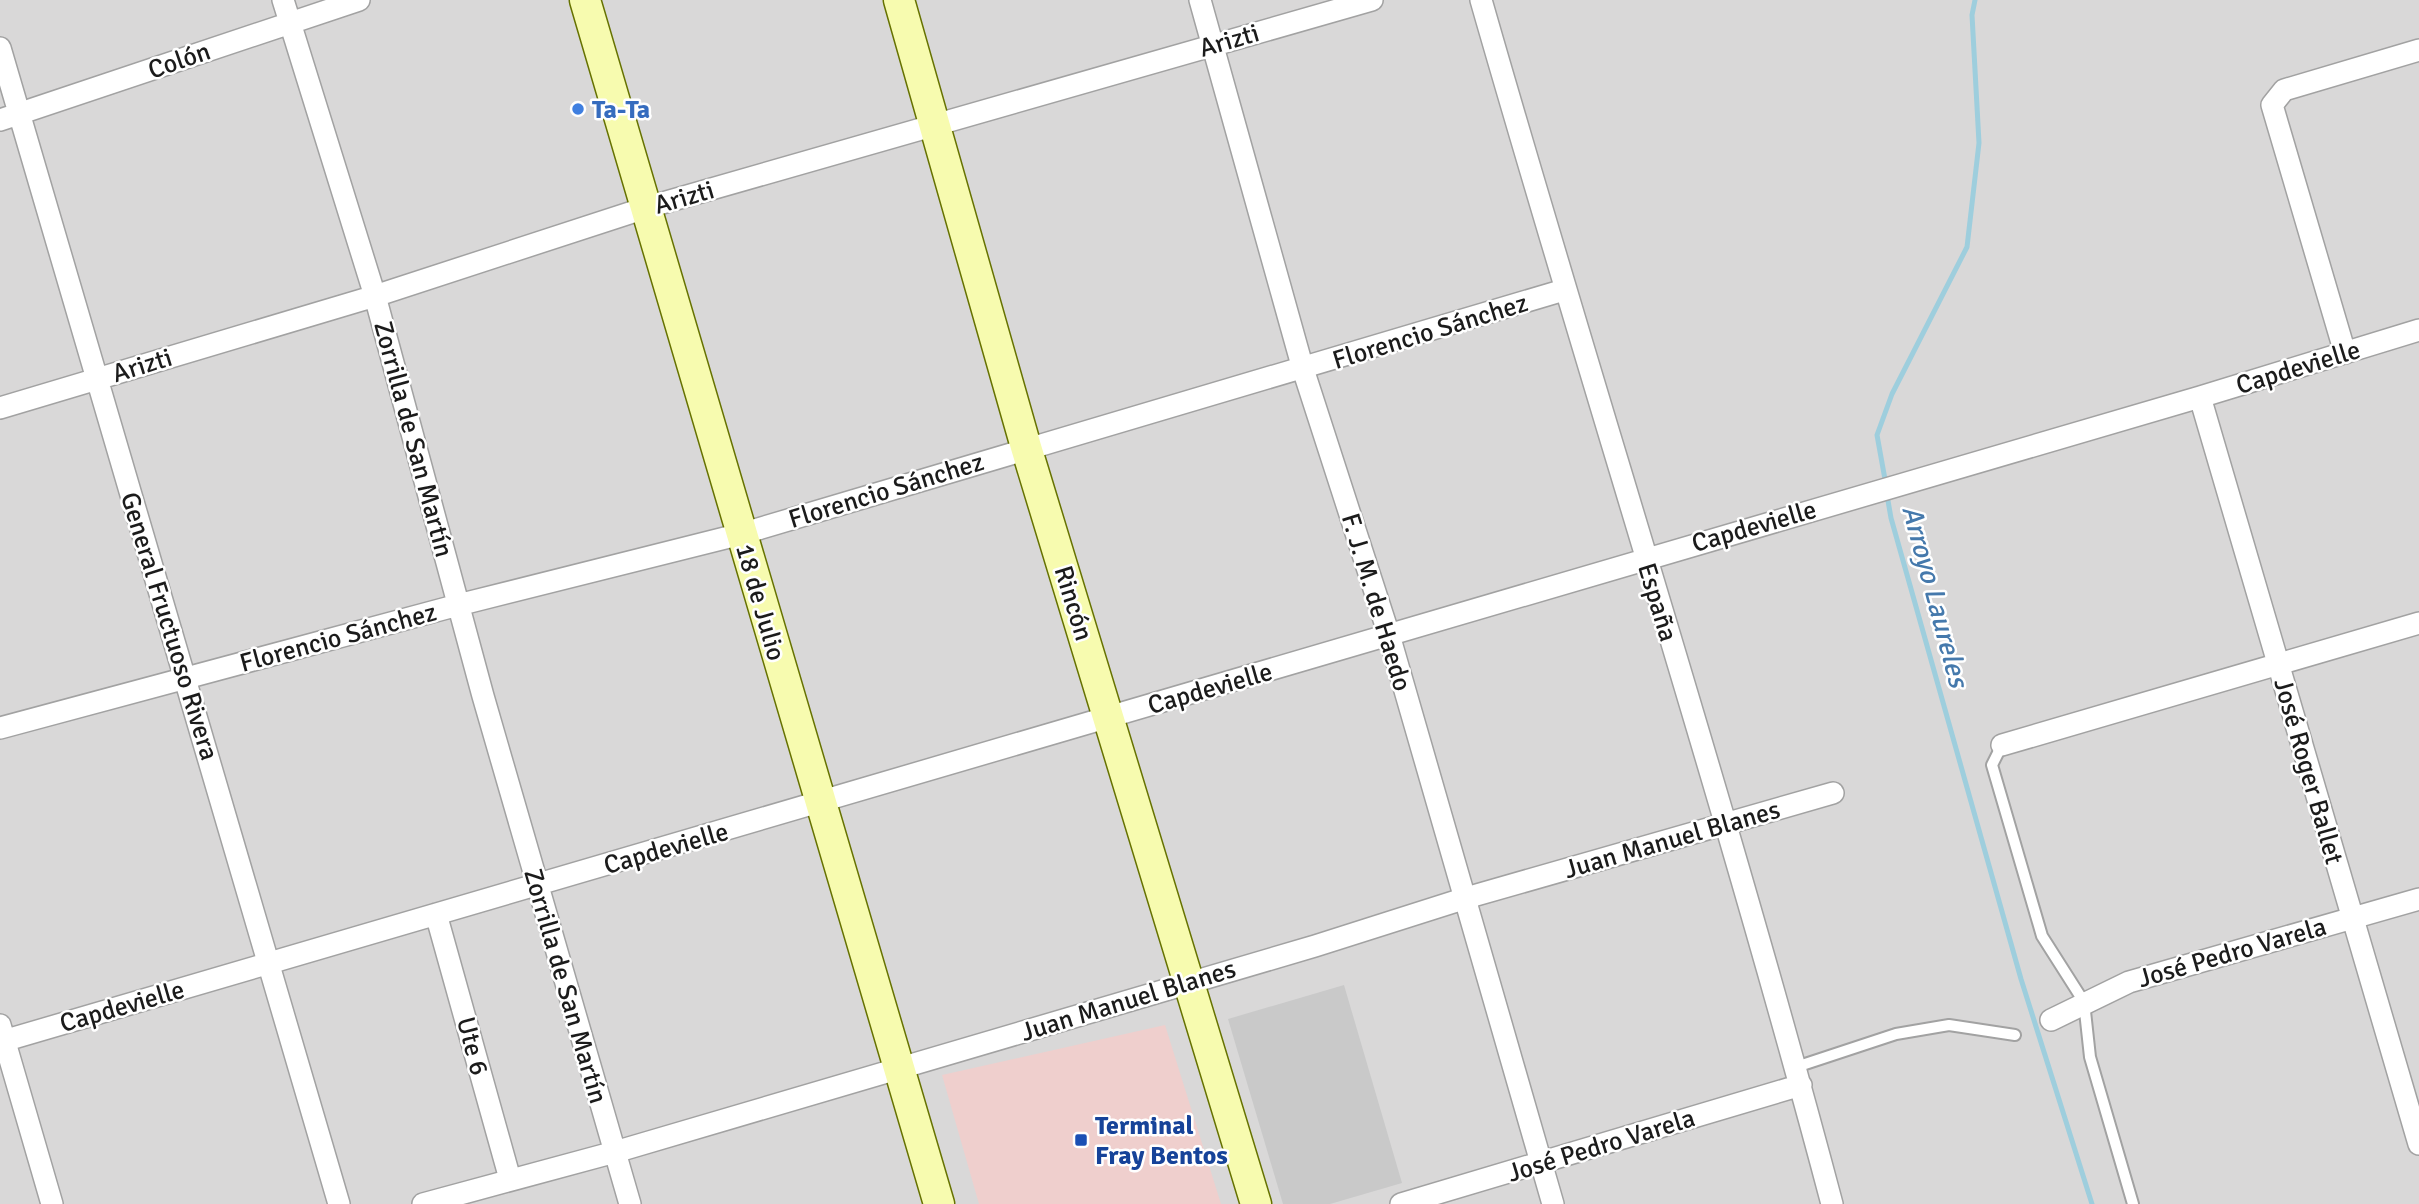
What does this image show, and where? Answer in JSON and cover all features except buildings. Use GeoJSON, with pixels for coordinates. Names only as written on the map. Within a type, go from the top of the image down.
{"type":"FeatureCollection","features":[{"type":"Feature","properties":{"kind":"street","name":"Zorrilla de San Martín"},"geometry":{"type":"LineString","coordinates":[[284,0],[375,296],[458,605],[630,1204]]}},
{"type":"Feature","properties":{"kind":"street","name":"Colón"},"geometry":{"type":"LineString","coordinates":[[10,117],[359,0]]}},
{"type":"Feature","properties":{"kind":"street","name":"18 de Julio"},"geometry":{"type":"LineString","coordinates":[[585,0],[939,1204]]}},
{"type":"Feature","properties":{"kind":"street","name":"Rincón"},"geometry":{"type":"LineString","coordinates":[[899,0],[1026,447],[1256,1204]]}},
{"type":"Feature","properties":{"kind":"street","name":"F. J. M. de Haedo"},"geometry":{"type":"LineString","coordinates":[[1200,0],[1303,369],[1388,635],[1553,1204]]}},
{"type":"Feature","properties":{"kind":"street","name":"Arizti"},"geometry":{"type":"LineString","coordinates":[[0,408],[375,296],[645,208],[1372,0]]}},
{"type":"Feature","properties":{"kind":"street","name":"España"},"geometry":{"type":"LineString","coordinates":[[1481,0],[1564,290],[1725,823],[1832,1204]]}},
{"type":"Feature","properties":{"kind":"street","name":"General Fructuoso Rivera"},"geometry":{"type":"LineString","coordinates":[[0,48],[10,117],[97,379],[339,1204]]}},
{"type":"Feature","properties":{"kind":"street"},"geometry":{"type":"LineString","coordinates":[[2345,353],[2272,105],[2284,90],[2419,50]]}},
{"type":"Feature","properties":{"kind":"street","name":"Florencio Sánchez"},"geometry":{"type":"LineString","coordinates":[[0,728],[458,605],[741,534],[1026,447],[1303,369],[1564,290]]}},
{"type":"Feature","properties":{"kind":"street","name":"Capdevielle"},"geometry":{"type":"LineString","coordinates":[[1,1036],[270,963],[820,803],[1645,558],[2200,397],[2419,330]]}},
{"type":"Feature","properties":{"kind":"street","name":"José Roger Ballet"},"geometry":{"type":"LineString","coordinates":[[2200,397],[2419,1144]]}},
{"type":"Feature","properties":{"kind":"street"},"geometry":{"type":"LineString","coordinates":[[2002,745],[2419,623]]}},
{"type":"Feature","properties":{"kind":"street","name":"Juan Manuel Blanes"},"geometry":{"type":"LineString","coordinates":[[423,1204],[615,1152],[900,1069],[1466,898],[1833,793]]}},
{"type":"Feature","properties":{"kind":"street","name":"José Pedro Varela"},"geometry":{"type":"LineString","coordinates":[[2052,1020],[2129,982],[2419,899]]}},
{"type":"Feature","properties":{"kind":"street","name":"Ute 6"},"geometry":{"type":"LineString","coordinates":[[436,914],[510,1179]]}},
{"type":"Feature","properties":{"kind":"street"},"geometry":{"type":"LineString","coordinates":[[1,1036],[52,1204]]}},
{"type":"Feature","properties":{"kind":"street","name":"José Pedro Varela"},"geometry":{"type":"LineString","coordinates":[[1401,1204],[1541,1164],[1798,1076]]}},
{"type":"Feature","properties":{"kind":"lane"},"geometry":{"type":"LineString","coordinates":[[2002,745],[1993,765],[2042,936],[2084,1002],[2090,1057],[2133,1204]]}},
{"type":"Feature","properties":{"kind":"lane"},"geometry":{"type":"LineString","coordinates":[[1798,1076],[1896,1034],[1949,1025],[2015,1035]]}},
{"type":"Feature","properties":{"kind":"shaded area"},"geometry":{"type":"Polygon","coordinates":[[[0,0],[2419,0],[2419,1204],[0,1204],[0,0]]]}},
{"type":"Feature","properties":{"kind":"shaded area"},"geometry":{"type":"Polygon","coordinates":[[[1344,985],[1402,1183],[1330,1204],[1283,1204],[1228,1019],[1344,985]]]}},
{"type":"Feature","properties":{"kind":"shaded area","name":"Terminal Fray Bentos"},"geometry":{"type":"Polygon","coordinates":[[[1165,1025],[1221,1204],[979,1204],[942,1075],[1165,1025]]]}},
{"type":"Feature","properties":{"kind":"waterway","name":"Arroyo Laureles"},"geometry":{"type":"LineString","coordinates":[[1886,485],[1877,435],[1892,394],[1967,247],[1979,143],[1972,15],[1975,0]]}},
{"type":"Feature","properties":{"kind":"waterway","name":"Arroyo Laureles"},"geometry":{"type":"LineString","coordinates":[[1887,495],[1891,518],[2021,979],[2092,1204]]}},
{"type":"Feature","properties":{"kind":"place","name":"Ta-Ta"},"geometry":{"type":"Point","coordinates":[578,109]}},
{"type":"Feature","properties":{"kind":"place","name":"Terminal Fray Bentos"},"geometry":{"type":"Point","coordinates":[1081,1140]}}]}
